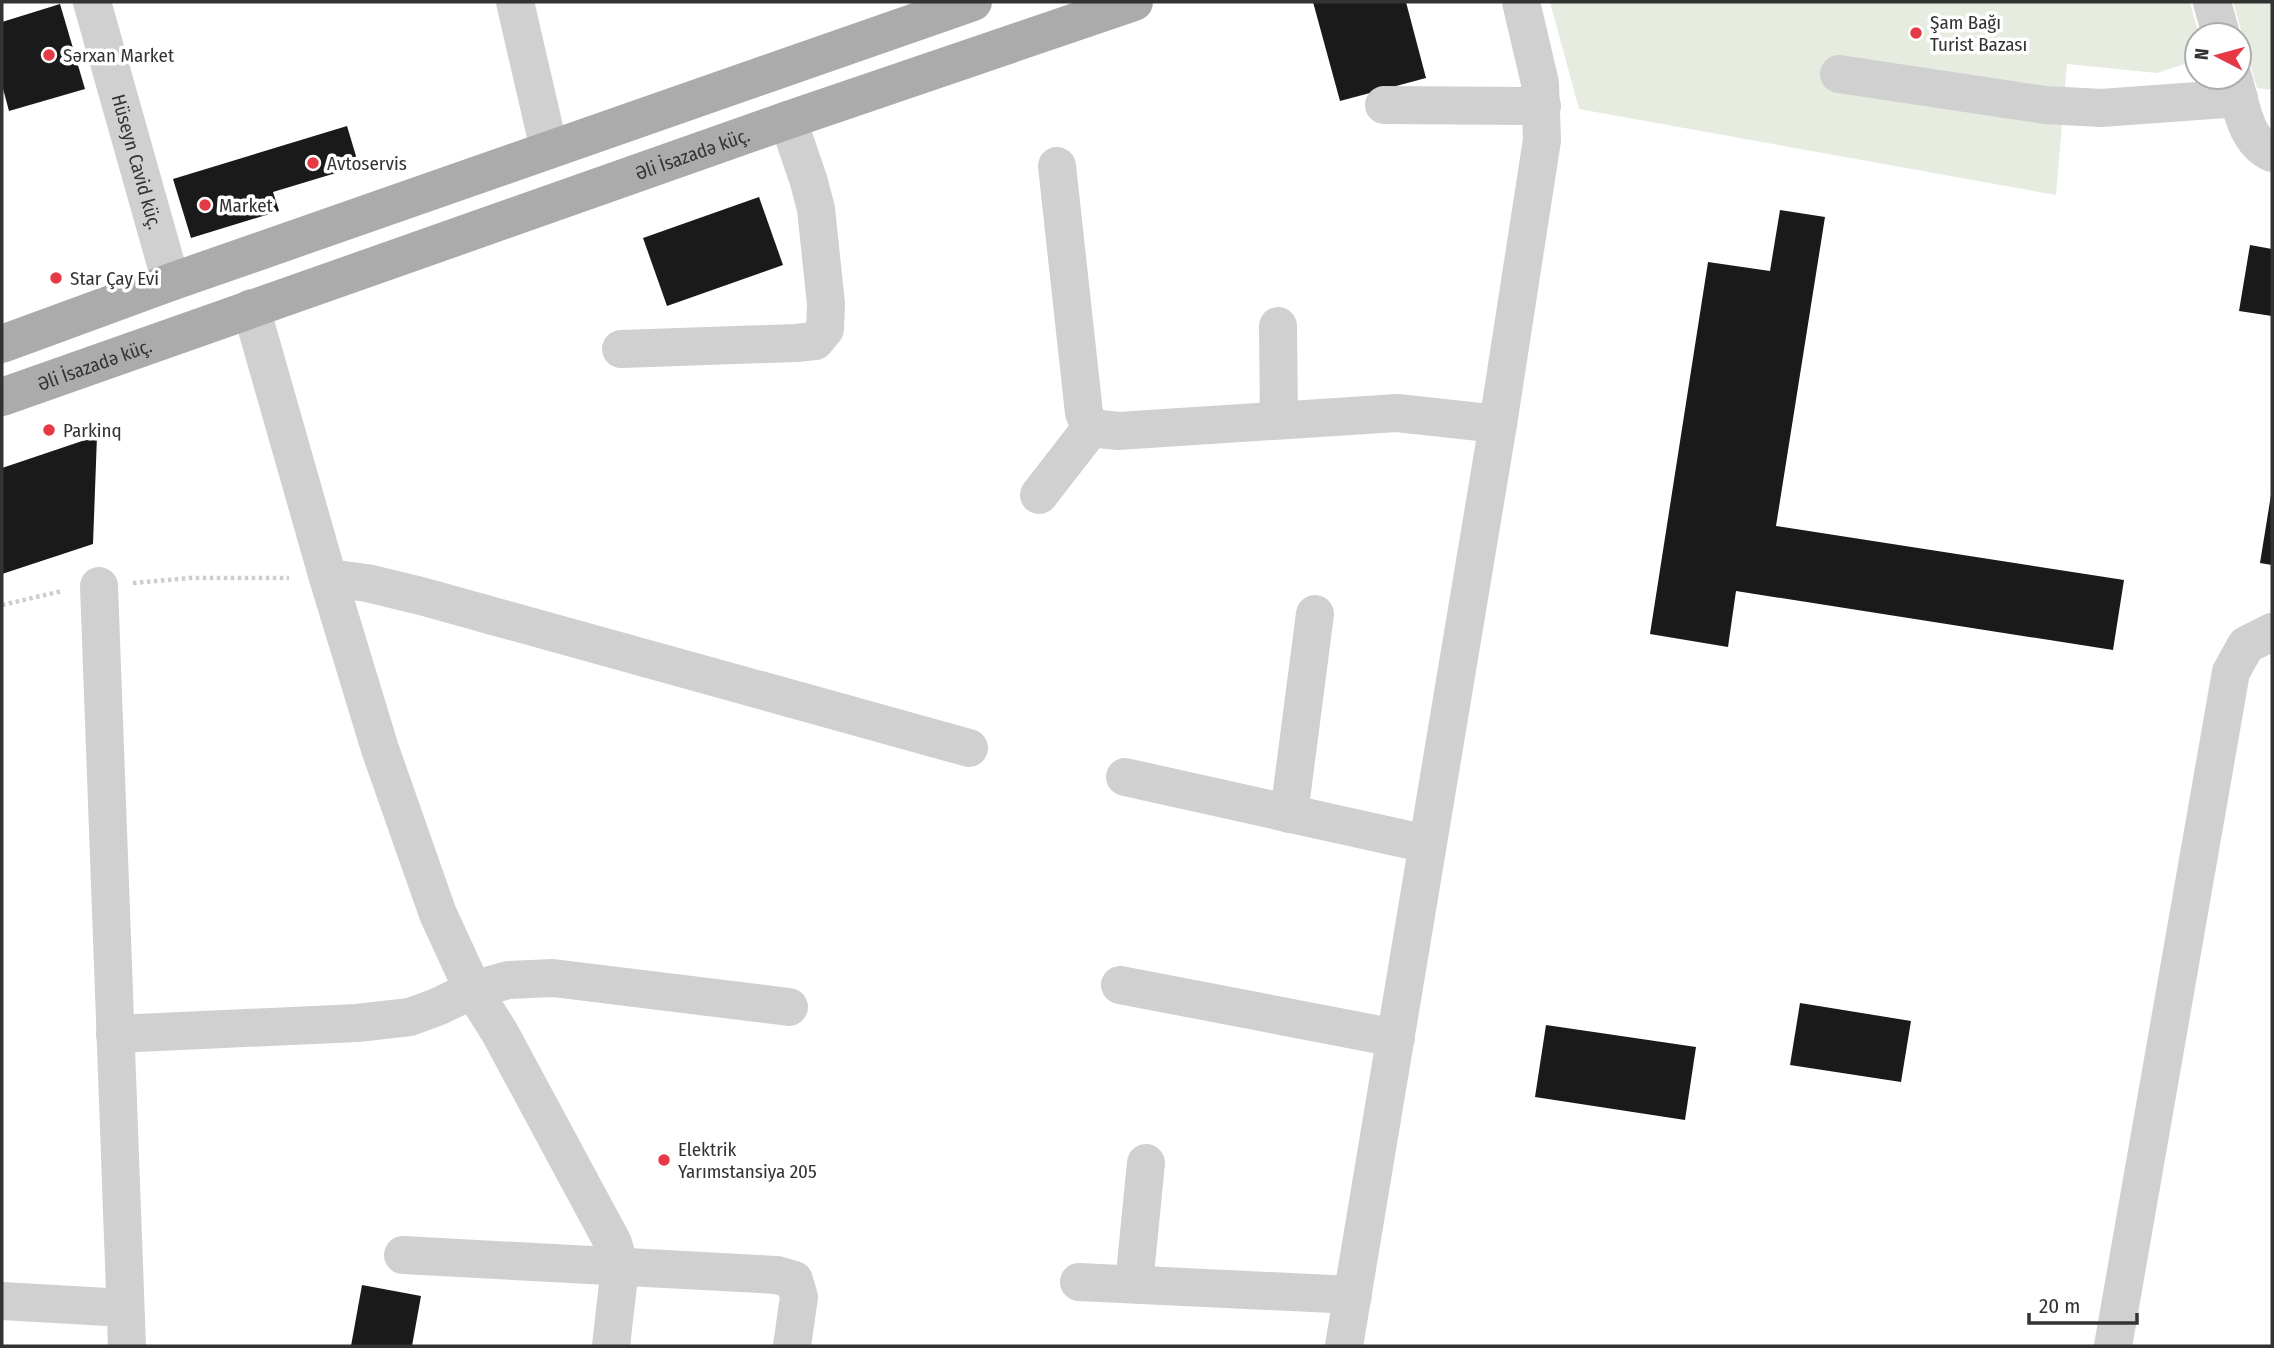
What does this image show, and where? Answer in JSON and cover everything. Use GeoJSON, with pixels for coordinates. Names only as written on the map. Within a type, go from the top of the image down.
{"type":"FeatureCollection","features":[{"type":"Feature","properties":{"kind":"main road"},"geometry":{"type":"LineString","coordinates":[[2,344],[171,282],[973,2]]}},
{"type":"Feature","properties":{"kind":"main road","name":"Əli İsazadə küç."},"geometry":{"type":"LineString","coordinates":[[2,397],[788,120],[1134,2]]}},
{"type":"Feature","properties":{"kind":"main road"},"geometry":{"type":"LineString","coordinates":[[236,260],[251,308]]}},
{"type":"Feature","properties":{"kind":"main road"},"geometry":{"type":"LineString","coordinates":[[171,282],[186,331]]}},
{"type":"Feature","properties":{"kind":"street","name":"Hüseyn Cavid küç."},"geometry":{"type":"LineString","coordinates":[[92,2],[171,282]]}},
{"type":"Feature","properties":{"kind":"street"},"geometry":{"type":"LineString","coordinates":[[515,2],[549,149]]}},
{"type":"Feature","properties":{"kind":"street"},"geometry":{"type":"LineString","coordinates":[[1344,1346],[1498,424],[1542,140],[1542,106],[1537,62],[1521,2]]}},
{"type":"Feature","properties":{"kind":"street"},"geometry":{"type":"LineString","coordinates":[[2212,2],[2217,21]]}},
{"type":"Feature","properties":{"kind":"street"},"geometry":{"type":"LineString","coordinates":[[1839,74],[2059,106],[2101,108],[2216,91]]}},
{"type":"Feature","properties":{"kind":"street"},"geometry":{"type":"LineString","coordinates":[[2237,91],[2250,134],[2264,149],[2272,153]]}},
{"type":"Feature","properties":{"kind":"street"},"geometry":{"type":"LineString","coordinates":[[1384,105],[1542,106]]}},
{"type":"Feature","properties":{"kind":"street"},"geometry":{"type":"LineString","coordinates":[[621,349],[796,343],[815,341],[825,330],[826,304],[816,209],[788,120]]}},
{"type":"Feature","properties":{"kind":"street"},"geometry":{"type":"LineString","coordinates":[[1057,166],[1084,413],[1091,428]]}},
{"type":"Feature","properties":{"kind":"street"},"geometry":{"type":"LineString","coordinates":[[251,308],[380,749],[438,914],[473,990],[500,1033],[606,1232],[620,1267],[611,1346]]}},
{"type":"Feature","properties":{"kind":"street"},"geometry":{"type":"LineString","coordinates":[[1278,326],[1279,419]]}},
{"type":"Feature","properties":{"kind":"street"},"geometry":{"type":"LineString","coordinates":[[1091,428],[1118,431],[1397,413],[1498,424]]}},
{"type":"Feature","properties":{"kind":"street"},"geometry":{"type":"LineString","coordinates":[[1039,495],[1091,428]]}},
{"type":"Feature","properties":{"kind":"street"},"geometry":{"type":"LineString","coordinates":[[328,578],[367,583],[421,596],[970,748]]}},
{"type":"Feature","properties":{"kind":"street"},"geometry":{"type":"LineString","coordinates":[[99,586],[127,1346]]}},
{"type":"Feature","properties":{"kind":"street"},"geometry":{"type":"LineString","coordinates":[[1289,814],[1315,614]]}},
{"type":"Feature","properties":{"kind":"street"},"geometry":{"type":"LineString","coordinates":[[2113,1346],[2231,672],[2246,645],[2272,632]]}},
{"type":"Feature","properties":{"kind":"street"},"geometry":{"type":"LineString","coordinates":[[1125,777],[1427,844]]}},
{"type":"Feature","properties":{"kind":"street"},"geometry":{"type":"LineString","coordinates":[[115,1034],[357,1023],[410,1017],[473,990],[508,980],[553,978],[789,1007]]}},
{"type":"Feature","properties":{"kind":"street"},"geometry":{"type":"LineString","coordinates":[[1120,985],[1396,1038]]}},
{"type":"Feature","properties":{"kind":"street"},"geometry":{"type":"LineString","coordinates":[[1133,1284],[1146,1163]]}},
{"type":"Feature","properties":{"kind":"street"},"geometry":{"type":"LineString","coordinates":[[403,1255],[777,1275],[794,1280],[799,1297],[792,1346]]}},
{"type":"Feature","properties":{"kind":"street"},"geometry":{"type":"LineString","coordinates":[[1079,1282],[1353,1294]]}},
{"type":"Feature","properties":{"kind":"street"},"geometry":{"type":"LineString","coordinates":[[2,1301],[125,1308]]}},
{"type":"Feature","properties":{"kind":"path"},"geometry":{"type":"LineString","coordinates":[[2,605],[48,593],[190,578],[328,578]]}},
{"type":"Feature","properties":{"kind":"shaded area"},"geometry":{"type":"Polygon","coordinates":[[[1550,2],[2190,2],[2195,21],[2183,21],[2183,65],[2157,73],[2067,64],[2056,195],[1579,109],[1550,2]]]}},
{"type":"Feature","properties":{"kind":"shaded area"},"geometry":{"type":"Polygon","coordinates":[[[2233,2],[2272,2],[2272,90],[2257,88],[2253,74],[2253,21],[2238,21],[2233,2]]]}},
{"type":"Feature","properties":{"kind":"building"},"geometry":{"type":"Polygon","coordinates":[[[1313,2],[1406,2],[1426,78],[1340,101],[1313,2]]]}},
{"type":"Feature","properties":{"kind":"building"},"geometry":{"type":"Polygon","coordinates":[[[60,4],[85,89],[9,111],[2,85],[2,22],[60,4]]]}},
{"type":"Feature","properties":{"kind":"building"},"geometry":{"type":"Polygon","coordinates":[[[347,126],[359,166],[273,192],[279,211],[191,238],[173,179],[347,126]]]}},
{"type":"Feature","properties":{"kind":"building"},"geometry":{"type":"Polygon","coordinates":[[[759,197],[783,265],[667,306],[643,238],[759,197]]]}},
{"type":"Feature","properties":{"kind":"building"},"geometry":{"type":"Polygon","coordinates":[[[1780,210],[1825,217],[1776,526],[2124,580],[2113,650],[1736,591],[1728,647],[1650,634],[1708,262],[1770,271],[1780,210]]]}},
{"type":"Feature","properties":{"kind":"building"},"geometry":{"type":"Polygon","coordinates":[[[2250,245],[2272,249],[2272,316],[2239,311],[2250,245]]]}},
{"type":"Feature","properties":{"kind":"building"},"geometry":{"type":"Polygon","coordinates":[[[97,436],[93,544],[2,574],[2,468],[97,436]]]}},
{"type":"Feature","properties":{"kind":"building"},"geometry":{"type":"Polygon","coordinates":[[[2272,495],[2272,565],[2260,563],[2272,495]]]}},
{"type":"Feature","properties":{"kind":"building"},"geometry":{"type":"Polygon","coordinates":[[[1800,1003],[1911,1021],[1901,1082],[1790,1065],[1800,1003]]]}},
{"type":"Feature","properties":{"kind":"building"},"geometry":{"type":"Polygon","coordinates":[[[1546,1025],[1696,1047],[1685,1120],[1535,1097],[1546,1025]]]}},
{"type":"Feature","properties":{"kind":"building"},"geometry":{"type":"Polygon","coordinates":[[[362,1285],[421,1296],[412,1346],[351,1346],[362,1285]]]}},
{"type":"Feature","properties":{"kind":"place","name":"Şam Bağı Turist Bazası"},"geometry":{"type":"Point","coordinates":[1916,33]}},
{"type":"Feature","properties":{"kind":"place","name":"Sərxan Market"},"geometry":{"type":"Point","coordinates":[49,55]}},
{"type":"Feature","properties":{"kind":"place","name":"Avtoservis"},"geometry":{"type":"Point","coordinates":[313,163]}},
{"type":"Feature","properties":{"kind":"place","name":"Market"},"geometry":{"type":"Point","coordinates":[205,205]}},
{"type":"Feature","properties":{"kind":"place","name":"Star Çay Evi"},"geometry":{"type":"Point","coordinates":[56,278]}},
{"type":"Feature","properties":{"kind":"place","name":"Parkinq"},"geometry":{"type":"Point","coordinates":[49,430]}},
{"type":"Feature","properties":{"kind":"place","name":"Elektrik Yarımstansiya 205"},"geometry":{"type":"Point","coordinates":[664,1160]}}]}
